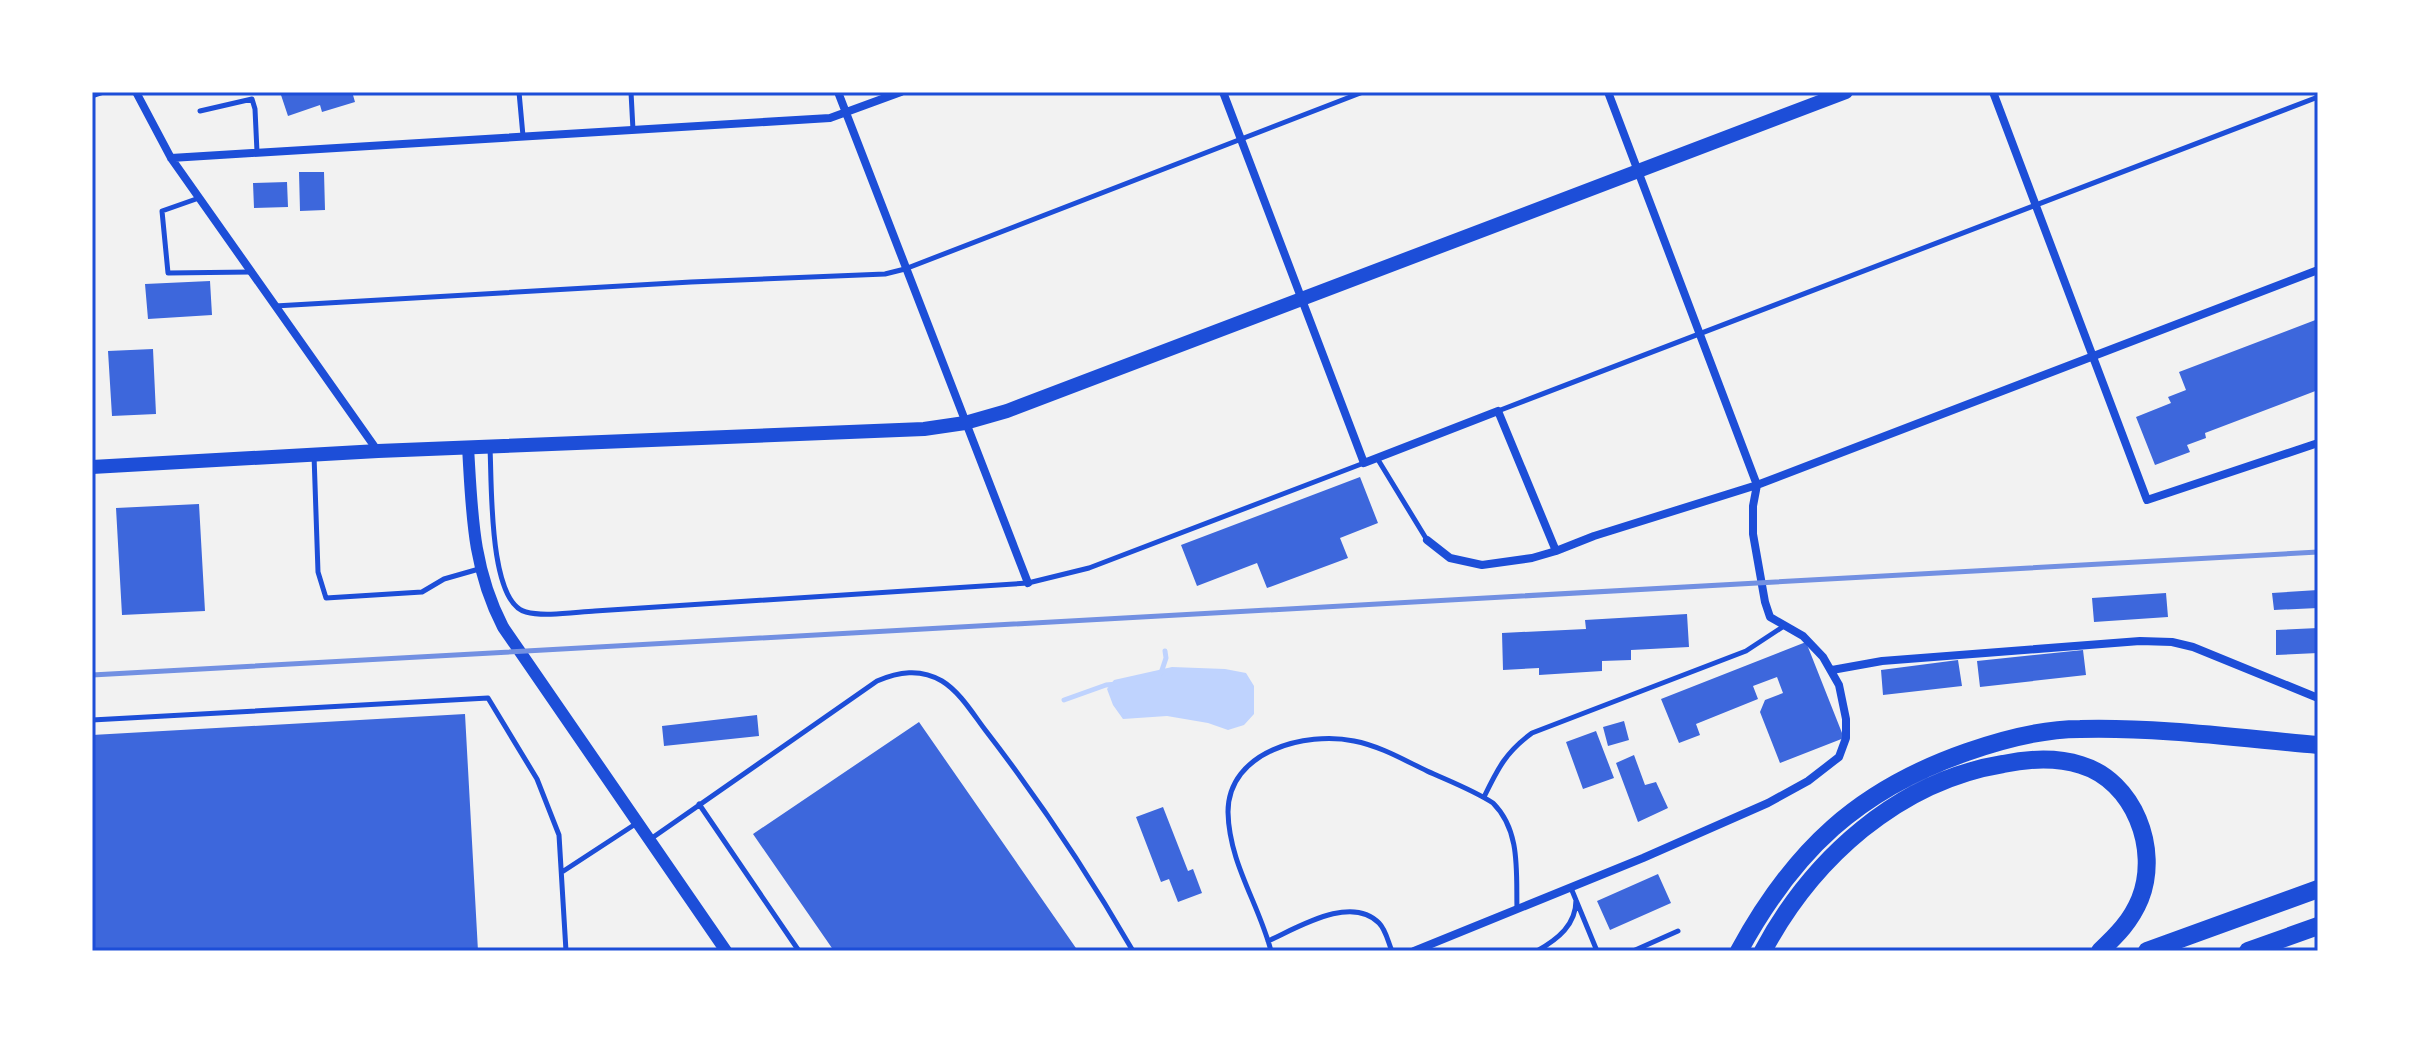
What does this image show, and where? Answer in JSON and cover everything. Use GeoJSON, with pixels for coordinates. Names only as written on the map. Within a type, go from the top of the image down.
{"type":"FeatureCollection","features":[{"type":"Feature","properties":{"kind":"highway"},"geometry":{"type":"LineString","coordinates":[[1739,951],[1789,872],[1828,830],[1865,802],[1923,767],[2016,736],[2078,728],[2318,745]]}},
{"type":"Feature","properties":{"kind":"highway"},"geometry":{"type":"LineString","coordinates":[[1763,951],[1815,873],[1881,815],[1926,789],[1972,771],[2018,761],[2053,760],[2080,764],[2109,780],[2135,811],[2145,840],[2147,863],[2140,900],[2125,928],[2100,951]]}},
{"type":"Feature","properties":{"kind":"highway"},"geometry":{"type":"LineString","coordinates":[[2147,951],[2318,889]]}},
{"type":"Feature","properties":{"kind":"highway"},"geometry":{"type":"LineString","coordinates":[[2248,951],[2318,926]]}},
{"type":"Feature","properties":{"kind":"main road"},"geometry":{"type":"LineString","coordinates":[[92,467],[378,451],[924,429],[965,423],[1007,411],[1846,92]]}},
{"type":"Feature","properties":{"kind":"street"},"geometry":{"type":"LineString","coordinates":[[136,92],[171,158],[378,451]]}},
{"type":"Feature","properties":{"kind":"street"},"geometry":{"type":"LineString","coordinates":[[838,92],[1028,583]]}},
{"type":"Feature","properties":{"kind":"street"},"geometry":{"type":"LineString","coordinates":[[171,158],[830,118],[901,92]]}},
{"type":"Feature","properties":{"kind":"street"},"geometry":{"type":"LineString","coordinates":[[1223,92],[1364,463],[1498,411],[1556,551]]}},
{"type":"Feature","properties":{"kind":"street"},"geometry":{"type":"LineString","coordinates":[[1414,951],[1571,888],[1768,803],[1808,781],[1839,757],[1846,738],[1843,697],[1832,670],[1803,636],[1770,617],[1753,534],[1757,485],[1608,92]]}},
{"type":"Feature","properties":{"kind":"street"},"geometry":{"type":"LineString","coordinates":[[1993,92],[2147,500],[2318,443]]}},
{"type":"Feature","properties":{"kind":"street"},"geometry":{"type":"LineString","coordinates":[[1427,540],[1450,558],[1482,565],[1532,558],[1556,551],[1757,485],[2318,270]]}},
{"type":"Feature","properties":{"kind":"street"},"geometry":{"type":"LineString","coordinates":[[468,447],[473,537],[479,569],[491,604],[503,627],[726,951]]}},
{"type":"Feature","properties":{"kind":"street"},"geometry":{"type":"LineString","coordinates":[[1832,670],[1882,661],[2140,641],[2172,642],[2216,656],[2318,698]]}},
{"type":"Feature","properties":{"kind":"lane"},"geometry":{"type":"LineString","coordinates":[[92,96],[104,92]]}},
{"type":"Feature","properties":{"kind":"lane"},"geometry":{"type":"LineString","coordinates":[[519,92],[523,136]]}},
{"type":"Feature","properties":{"kind":"lane"},"geometry":{"type":"LineString","coordinates":[[631,92],[633,130]]}},
{"type":"Feature","properties":{"kind":"lane"},"geometry":{"type":"LineString","coordinates":[[275,306],[885,274],[905,269],[1363,92]]}},
{"type":"Feature","properties":{"kind":"lane"},"geometry":{"type":"LineString","coordinates":[[1498,411],[2318,97]]}},
{"type":"Feature","properties":{"kind":"lane"},"geometry":{"type":"LineString","coordinates":[[200,111],[252,99],[257,153]]}},
{"type":"Feature","properties":{"kind":"lane"},"geometry":{"type":"LineString","coordinates":[[199,198],[162,211],[168,273],[251,272]]}},
{"type":"Feature","properties":{"kind":"lane"},"geometry":{"type":"LineString","coordinates":[[490,446],[498,567],[512,602],[527,613],[1028,583],[1089,568],[1364,463]]}},
{"type":"Feature","properties":{"kind":"lane"},"geometry":{"type":"LineString","coordinates":[[314,454],[318,572],[326,598],[422,592],[444,579],[479,569]]}},
{"type":"Feature","properties":{"kind":"lane"},"geometry":{"type":"LineString","coordinates":[[1377,458],[1427,540]]}},
{"type":"Feature","properties":{"kind":"lane"},"geometry":{"type":"LineString","coordinates":[[1484,797],[1512,747],[1532,733],[1746,651],[1785,625]]}},
{"type":"Feature","properties":{"kind":"lane"},"geometry":{"type":"LineString","coordinates":[[650,840],[877,681],[905,672],[930,676],[952,688],[1043,807],[1133,951]]}},
{"type":"Feature","properties":{"kind":"lane"},"geometry":{"type":"LineString","coordinates":[[92,720],[488,698],[537,779],[559,835],[566,951]]}},
{"type":"Feature","properties":{"kind":"lane"},"geometry":{"type":"LineString","coordinates":[[1271,951],[1237,864],[1228,810],[1240,775],[1264,754],[1311,740],[1334,738],[1357,741],[1484,797],[1503,814],[1510,826],[1515,846],[1517,910]]}},
{"type":"Feature","properties":{"kind":"lane"},"geometry":{"type":"LineString","coordinates":[[699,804],[799,951]]}},
{"type":"Feature","properties":{"kind":"lane"},"geometry":{"type":"LineString","coordinates":[[562,872],[638,822]]}},
{"type":"Feature","properties":{"kind":"lane"},"geometry":{"type":"LineString","coordinates":[[1571,888],[1597,951]]}},
{"type":"Feature","properties":{"kind":"lane"},"geometry":{"type":"LineString","coordinates":[[1537,951],[1566,928],[1576,914],[1576,900]]}},
{"type":"Feature","properties":{"kind":"lane"},"geometry":{"type":"LineString","coordinates":[[1268,941],[1313,921],[1352,911],[1367,914],[1377,921],[1392,951]]}},
{"type":"Feature","properties":{"kind":"lane"},"geometry":{"type":"LineString","coordinates":[[1633,951],[1678,931]]}},
{"type":"Feature","properties":{"kind":"water"},"geometry":{"type":"Polygon","coordinates":[[[1172,667],[1246,673],[1254,686],[1254,714],[1244,725],[1228,730],[1167,716],[1123,719],[1107,689],[1114,680],[1172,667]]]}},
{"type":"Feature","properties":{"kind":"building"},"geometry":{"type":"Polygon","coordinates":[[[280,92],[361,93],[353,95],[355,102],[322,112],[320,105],[288,116],[280,92]]]}},
{"type":"Feature","properties":{"kind":"building"},"geometry":{"type":"Polygon","coordinates":[[[299,172],[324,172],[325,210],[300,211],[299,172]]]}},
{"type":"Feature","properties":{"kind":"building"},"geometry":{"type":"Polygon","coordinates":[[[287,182],[288,207],[254,208],[253,183],[287,182]]]}},
{"type":"Feature","properties":{"kind":"building"},"geometry":{"type":"Polygon","coordinates":[[[210,281],[212,315],[148,319],[145,284],[210,281]]]}},
{"type":"Feature","properties":{"kind":"building"},"geometry":{"type":"Polygon","coordinates":[[[2318,319],[2318,390],[2205,433],[2206,438],[2187,445],[2190,452],[2155,465],[2136,417],[2171,403],[2168,397],[2186,390],[2179,372],[2318,319]]]}},
{"type":"Feature","properties":{"kind":"building"},"geometry":{"type":"Polygon","coordinates":[[[153,349],[156,414],[112,416],[108,351],[153,349]]]}},
{"type":"Feature","properties":{"kind":"building"},"geometry":{"type":"Polygon","coordinates":[[[1360,477],[1378,523],[1340,538],[1348,558],[1267,588],[1257,563],[1197,586],[1181,545],[1360,477]]]}},
{"type":"Feature","properties":{"kind":"building"},"geometry":{"type":"Polygon","coordinates":[[[199,504],[205,611],[122,615],[116,508],[199,504]]]}},
{"type":"Feature","properties":{"kind":"building"},"geometry":{"type":"Polygon","coordinates":[[[2318,590],[2318,608],[2274,610],[2272,593],[2318,590]]]}},
{"type":"Feature","properties":{"kind":"building"},"geometry":{"type":"Polygon","coordinates":[[[2166,593],[2168,617],[2094,622],[2092,598],[2166,593]]]}},
{"type":"Feature","properties":{"kind":"building"},"geometry":{"type":"Polygon","coordinates":[[[1687,614],[1689,647],[1631,650],[1631,660],[1602,661],[1602,671],[1539,675],[1539,668],[1503,670],[1502,633],[1586,629],[1585,620],[1687,614]]]}},
{"type":"Feature","properties":{"kind":"building"},"geometry":{"type":"Polygon","coordinates":[[[2318,628],[2318,653],[2276,655],[2276,630],[2318,628]]]}},
{"type":"Feature","properties":{"kind":"building"},"geometry":{"type":"Polygon","coordinates":[[[1806,642],[1844,738],[1780,763],[1760,712],[1765,700],[1783,693],[1777,677],[1753,686],[1758,699],[1696,724],[1700,735],[1679,743],[1661,699],[1806,642]]]}},
{"type":"Feature","properties":{"kind":"building"},"geometry":{"type":"Polygon","coordinates":[[[2083,650],[2086,675],[1980,687],[1977,661],[2083,650]]]}},
{"type":"Feature","properties":{"kind":"building"},"geometry":{"type":"Polygon","coordinates":[[[1958,660],[1962,686],[1883,695],[1881,670],[1958,660]]]}},
{"type":"Feature","properties":{"kind":"building"},"geometry":{"type":"Polygon","coordinates":[[[465,714],[478,951],[92,951],[92,735],[465,714]]]}},
{"type":"Feature","properties":{"kind":"building"},"geometry":{"type":"Polygon","coordinates":[[[757,715],[759,736],[664,746],[662,726],[757,715]]]}},
{"type":"Feature","properties":{"kind":"building"},"geometry":{"type":"Polygon","coordinates":[[[1624,721],[1629,740],[1608,746],[1603,727],[1624,721]]]}},
{"type":"Feature","properties":{"kind":"building"},"geometry":{"type":"Polygon","coordinates":[[[919,722],[1078,951],[834,951],[753,834],[919,722]]]}},
{"type":"Feature","properties":{"kind":"building"},"geometry":{"type":"Polygon","coordinates":[[[1596,731],[1614,778],[1583,789],[1566,742],[1596,731]]]}},
{"type":"Feature","properties":{"kind":"building"},"geometry":{"type":"Polygon","coordinates":[[[1634,755],[1645,785],[1656,782],[1668,808],[1638,822],[1616,763],[1634,755]]]}},
{"type":"Feature","properties":{"kind":"building"},"geometry":{"type":"Polygon","coordinates":[[[1163,807],[1188,871],[1193,869],[1202,893],[1178,902],[1169,879],[1161,882],[1136,817],[1163,807]]]}},
{"type":"Feature","properties":{"kind":"building"},"geometry":{"type":"Polygon","coordinates":[[[1658,874],[1671,903],[1610,930],[1597,901],[1658,874]]]}},
{"type":"Feature","properties":{"kind":"waterway"},"geometry":{"type":"LineString","coordinates":[[1161,673],[1165,651]]}},
{"type":"Feature","properties":{"kind":"waterway"},"geometry":{"type":"LineString","coordinates":[[1064,700],[1117,684]]}},
{"type":"Feature","properties":{"kind":"railway"},"geometry":{"type":"LineString","coordinates":[[92,675],[2318,552]]}}]}
